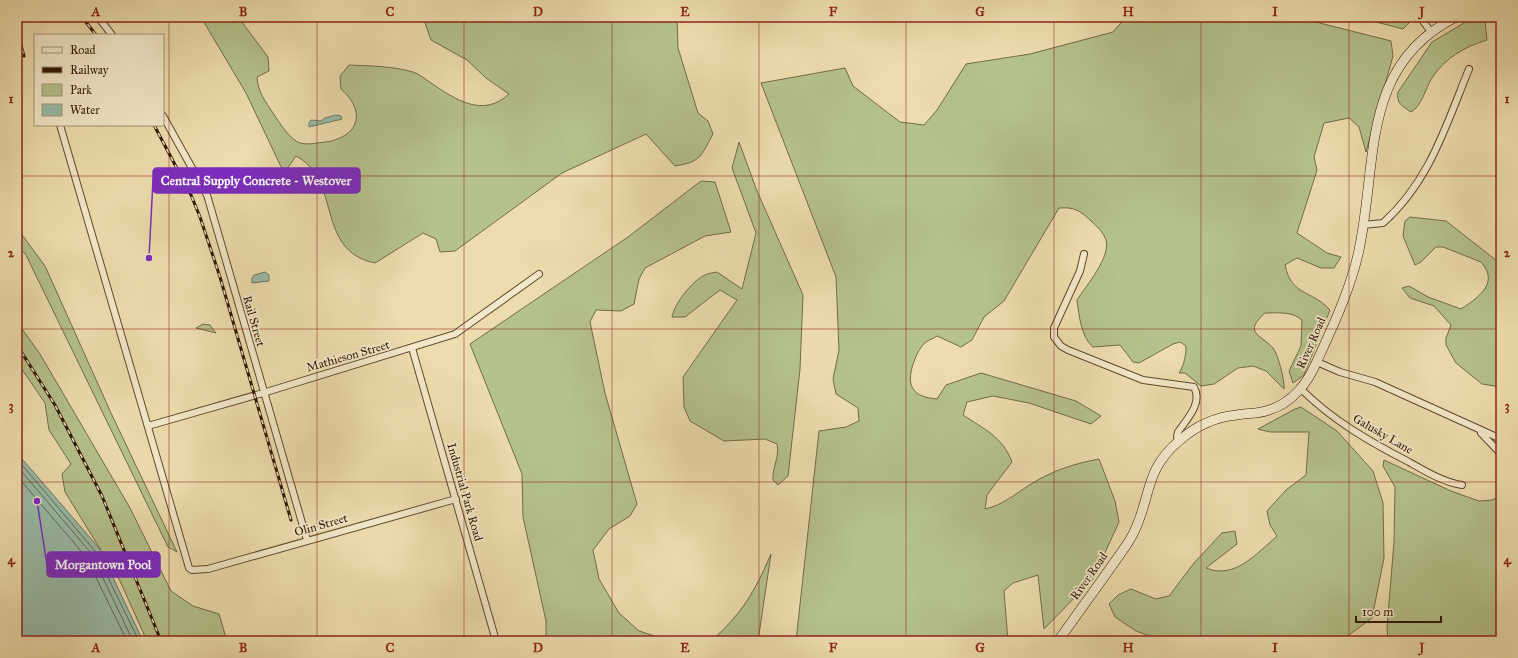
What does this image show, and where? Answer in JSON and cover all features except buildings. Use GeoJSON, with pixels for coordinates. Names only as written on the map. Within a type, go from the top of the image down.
{"type":"FeatureCollection","features":[{"type":"Feature","properties":{"kind":"street"},"geometry":{"type":"LineString","coordinates":[[98,17],[111,34]]}},
{"type":"Feature","properties":{"kind":"street"},"geometry":{"type":"LineString","coordinates":[[1420,17],[1431,32]]}},
{"type":"Feature","properties":{"kind":"street","name":"River Road"},"geometry":{"type":"LineString","coordinates":[[1058,641],[1133,534],[1154,471],[1164,455],[1178,441],[1196,428],[1210,421],[1230,416],[1267,411],[1279,406],[1300,389],[1317,362],[1351,276],[1359,251],[1382,100],[1393,76],[1403,61],[1431,32],[1456,17]]}},
{"type":"Feature","properties":{"kind":"street"},"geometry":{"type":"LineString","coordinates":[[1363,225],[1383,223],[1404,200],[1428,168],[1436,153],[1469,69]]}},
{"type":"Feature","properties":{"kind":"street","name":"Rail Street"},"geometry":{"type":"LineString","coordinates":[[164,118],[196,172],[207,195],[306,540]]}},
{"type":"Feature","properties":{"kind":"street"},"geometry":{"type":"LineString","coordinates":[[60,126],[148,426]]}},
{"type":"Feature","properties":{"kind":"street"},"geometry":{"type":"LineString","coordinates":[[1084,254],[1080,271],[1054,328],[1054,337],[1061,346],[1068,350],[1123,373],[1148,381],[1194,387],[1198,394],[1197,403],[1178,432],[1178,441]]}},
{"type":"Feature","properties":{"kind":"street","name":"Mathieson Street"},"geometry":{"type":"LineString","coordinates":[[148,426],[263,393],[455,334],[539,274]]}},
{"type":"Feature","properties":{"kind":"street","name":"Industrial Park Road"},"geometry":{"type":"LineString","coordinates":[[412,348],[496,641]]}},
{"type":"Feature","properties":{"kind":"street"},"geometry":{"type":"LineString","coordinates":[[1317,362],[1340,372],[1375,382],[1501,439]]}},
{"type":"Feature","properties":{"kind":"street","name":"Galusky Lane"},"geometry":{"type":"LineString","coordinates":[[1300,389],[1348,428],[1363,438],[1448,481],[1462,485]]}},
{"type":"Feature","properties":{"kind":"street","name":"Olin Street"},"geometry":{"type":"LineString","coordinates":[[148,426],[184,557],[189,568],[192,570],[208,569],[306,540],[456,499]]}},
{"type":"Feature","properties":{"kind":"street"},"geometry":{"type":"LineString","coordinates":[[1477,429],[1501,454]]}},
{"type":"Feature","properties":{"kind":"green space"},"geometry":{"type":"Polygon","coordinates":[[[203,17],[238,17],[268,57],[269,71],[257,77],[262,96],[289,135],[298,142],[312,144],[329,142],[344,136],[355,124],[356,110],[348,96],[341,89],[340,76],[349,65],[389,67],[413,72],[450,95],[470,104],[479,106],[489,105],[499,101],[509,94],[486,78],[467,60],[431,40],[423,17],[677,17],[678,48],[698,113],[708,121],[713,134],[703,153],[699,157],[690,162],[675,166],[646,134],[562,173],[455,251],[440,252],[436,239],[423,233],[375,263],[356,256],[344,245],[336,230],[319,181],[310,167],[296,156],[284,173],[246,93],[205,24],[203,17]]]}},
{"type":"Feature","properties":{"kind":"green space"},"geometry":{"type":"Polygon","coordinates":[[[1126,17],[1296,17],[1391,41],[1393,56],[1366,152],[1359,127],[1349,118],[1324,123],[1314,157],[1317,170],[1297,233],[1327,253],[1341,257],[1334,268],[1321,268],[1297,258],[1285,265],[1292,283],[1297,288],[1323,303],[1330,310],[1304,375],[1293,383],[1289,371],[1301,346],[1302,320],[1294,315],[1284,313],[1265,313],[1258,320],[1254,329],[1256,333],[1275,351],[1282,374],[1284,389],[1266,371],[1253,366],[1238,368],[1214,384],[1201,386],[1185,373],[1179,373],[1183,364],[1186,350],[1186,346],[1180,342],[1173,344],[1139,363],[1133,362],[1120,345],[1093,347],[1083,332],[1077,300],[1097,271],[1105,255],[1107,247],[1106,240],[1098,227],[1080,212],[1069,208],[1059,208],[1004,301],[984,317],[972,340],[961,347],[937,336],[926,342],[915,358],[910,379],[913,389],[917,393],[922,396],[937,399],[946,385],[981,373],[1076,401],[1101,416],[1091,424],[1029,403],[993,396],[967,402],[963,415],[992,434],[1004,446],[1012,462],[987,495],[985,509],[1003,502],[1039,479],[1056,471],[1072,465],[1099,459],[1115,501],[1119,522],[1093,579],[1044,629],[1038,575],[1013,583],[1004,591],[1008,641],[796,641],[819,431],[846,427],[859,421],[858,408],[836,394],[833,379],[839,350],[836,277],[761,83],[845,68],[853,86],[900,122],[924,125],[937,110],[966,64],[1030,54],[1113,32],[1126,17]]]}},
{"type":"Feature","properties":{"kind":"green space"},"geometry":{"type":"Polygon","coordinates":[[[1357,17],[1410,17],[1412,20],[1403,29],[1357,17]]]}},
{"type":"Feature","properties":{"kind":"green space"},"geometry":{"type":"Polygon","coordinates":[[[1469,20],[1485,21],[1487,40],[1463,50],[1449,59],[1432,78],[1418,106],[1411,112],[1405,108],[1399,102],[1398,92],[1432,42],[1469,20]]]}},
{"type":"Feature","properties":{"kind":"green space"},"geometry":{"type":"Polygon","coordinates":[[[1499,54],[1501,56],[1501,120],[1496,109],[1500,95],[1499,54]]]}},
{"type":"Feature","properties":{"kind":"green space"},"geometry":{"type":"Polygon","coordinates":[[[739,142],[757,191],[803,295],[800,369],[788,476],[778,485],[773,480],[778,453],[777,444],[765,439],[724,441],[690,421],[684,407],[683,377],[737,300],[720,290],[685,317],[672,317],[680,299],[695,282],[706,274],[717,272],[742,289],[756,233],[732,168],[739,142]]]}},
{"type":"Feature","properties":{"kind":"green space"},"geometry":{"type":"Polygon","coordinates":[[[701,181],[715,182],[731,232],[705,236],[645,268],[639,279],[634,304],[621,311],[596,310],[590,322],[605,393],[637,504],[630,516],[609,529],[593,550],[599,579],[619,613],[639,631],[670,641],[601,641],[587,638],[582,641],[544,641],[546,634],[546,621],[523,517],[522,474],[470,344],[628,237],[701,181]]]}},
{"type":"Feature","properties":{"kind":"green space"},"geometry":{"type":"Polygon","coordinates":[[[1410,217],[1446,221],[1501,264],[1501,387],[1482,384],[1456,363],[1446,345],[1446,338],[1451,325],[1434,306],[1410,298],[1402,288],[1409,286],[1428,297],[1461,309],[1480,295],[1488,283],[1486,270],[1481,262],[1443,247],[1436,247],[1421,262],[1415,265],[1403,236],[1405,221],[1410,217]]]}},
{"type":"Feature","properties":{"kind":"green space"},"geometry":{"type":"Polygon","coordinates":[[[17,228],[45,266],[111,413],[177,552],[168,547],[25,253],[17,250],[17,228]]]}},
{"type":"Feature","properties":{"kind":"green space"},"geometry":{"type":"Polygon","coordinates":[[[17,322],[40,354],[130,508],[171,591],[193,606],[219,614],[227,641],[147,641],[120,581],[65,492],[62,474],[71,464],[49,430],[45,403],[17,362],[17,322]]]}},
{"type":"Feature","properties":{"kind":"green space"},"geometry":{"type":"Polygon","coordinates":[[[203,324],[210,325],[216,333],[196,328],[203,324]]]}},
{"type":"Feature","properties":{"kind":"green space"},"geometry":{"type":"Polygon","coordinates":[[[1301,407],[1337,431],[1373,471],[1383,503],[1384,558],[1372,618],[1345,638],[1344,641],[1163,641],[1136,631],[1115,617],[1109,604],[1118,595],[1131,589],[1156,599],[1169,596],[1194,563],[1222,533],[1235,531],[1237,544],[1206,568],[1217,571],[1236,568],[1253,557],[1277,536],[1270,525],[1267,511],[1286,490],[1306,475],[1309,432],[1270,432],[1258,429],[1301,407]]]}},
{"type":"Feature","properties":{"kind":"green space"},"geometry":{"type":"Polygon","coordinates":[[[1384,460],[1451,491],[1479,501],[1492,500],[1501,496],[1501,641],[1388,641],[1387,627],[1394,542],[1395,487],[1383,466],[1384,460]]]}},
{"type":"Feature","properties":{"kind":"green space"},"geometry":{"type":"Polygon","coordinates":[[[771,554],[758,641],[711,641],[731,621],[747,601],[771,554]]]}},
{"type":"Feature","properties":{"kind":"water"},"geometry":{"type":"Polygon","coordinates":[[[336,115],[341,116],[342,119],[309,127],[311,120],[321,121],[325,118],[336,115]]]}},
{"type":"Feature","properties":{"kind":"water"},"geometry":{"type":"Polygon","coordinates":[[[265,272],[269,275],[269,281],[252,283],[252,278],[254,275],[265,272]]]}},
{"type":"Feature","properties":{"kind":"water"},"geometry":{"type":"Polygon","coordinates":[[[17,453],[99,548],[143,641],[17,641],[17,453]]]}},
{"type":"Feature","properties":{"kind":"railway"},"geometry":{"type":"LineString","coordinates":[[82,17],[95,34]]}},
{"type":"Feature","properties":{"kind":"railway"},"geometry":{"type":"LineString","coordinates":[[17,32],[24,56]]}},
{"type":"Feature","properties":{"kind":"railway"},"geometry":{"type":"LineString","coordinates":[[155,126],[191,195],[200,217],[220,277],[291,520]]}},
{"type":"Feature","properties":{"kind":"railway"},"geometry":{"type":"LineString","coordinates":[[17,345],[55,405],[102,496],[161,641]]}},
{"type":"Feature","properties":{"kind":"place","name":"Central Supply Concrete - Westover"},"geometry":{"type":"Point","coordinates":[149,258]}},
{"type":"Feature","properties":{"kind":"place","name":"Morgantown Pool"},"geometry":{"type":"Point","coordinates":[37,501]}}]}
